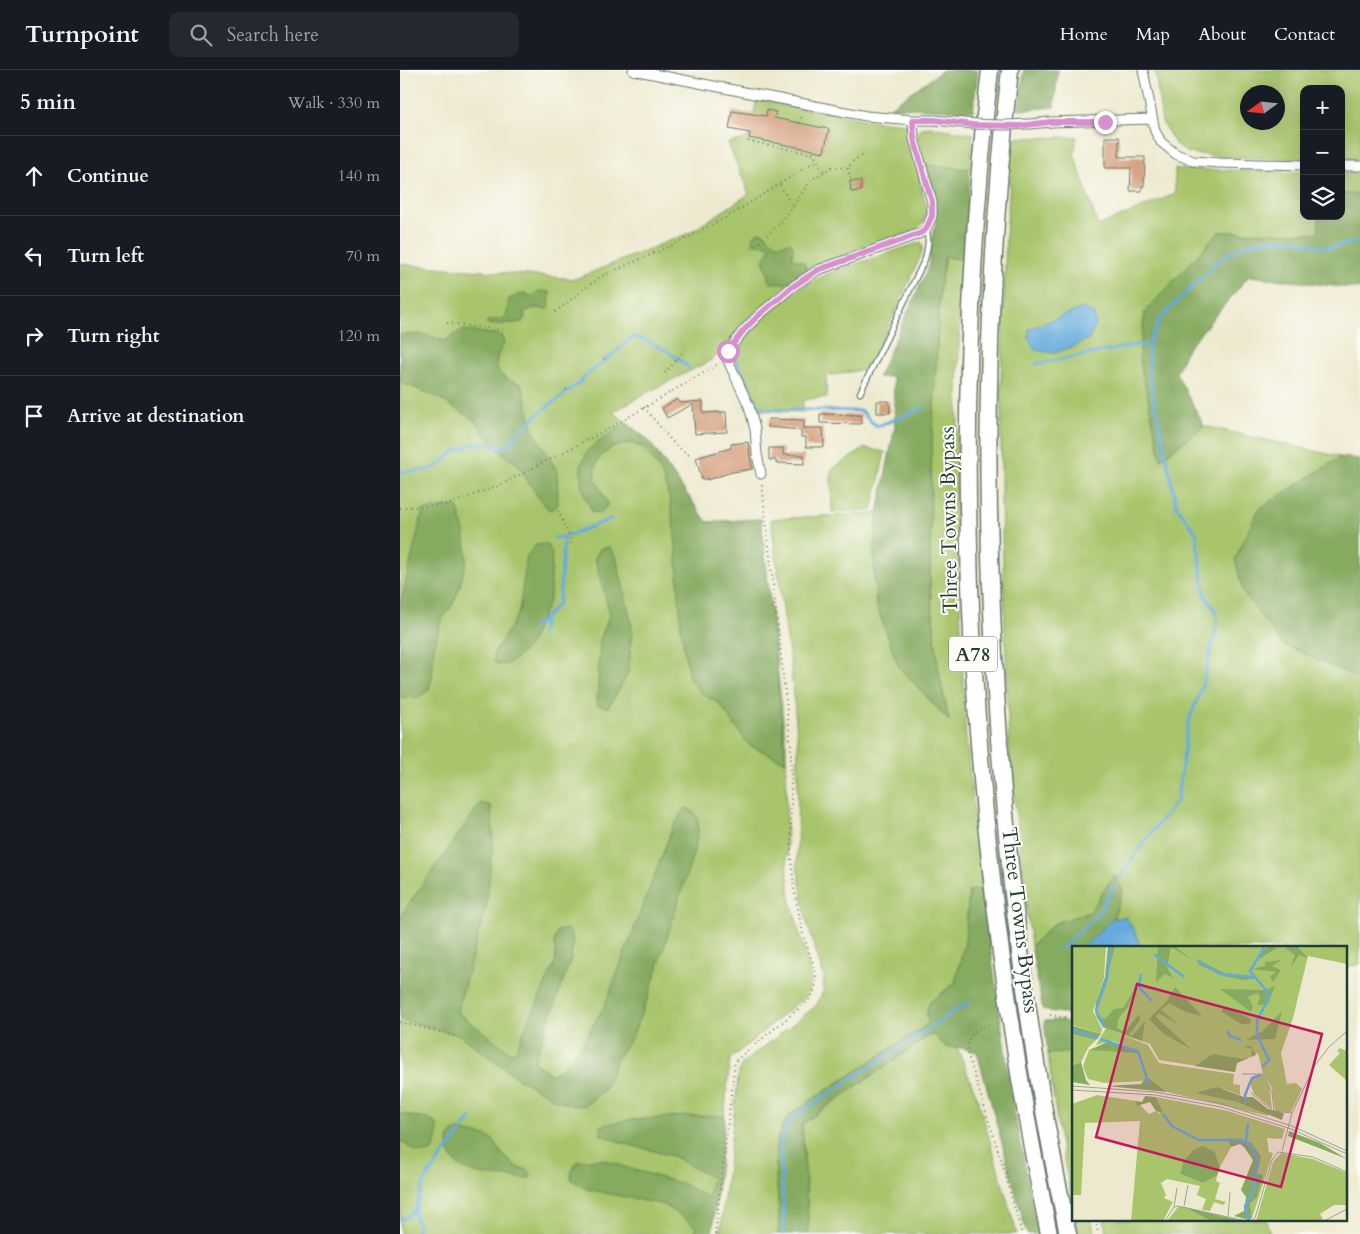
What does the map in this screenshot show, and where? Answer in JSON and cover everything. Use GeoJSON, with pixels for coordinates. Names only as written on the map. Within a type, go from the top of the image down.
{"type":"FeatureCollection","features":[{"type":"Feature","properties":{"kind":"highway","name":"Three Towns Bypass"},"geometry":{"type":"LineString","coordinates":[[990,70],[977,214],[971,326],[969,545],[974,673],[986,825],[1001,960],[1020,1083],[1049,1234]]}},
{"type":"Feature","properties":{"kind":"highway","name":"Three Towns Bypass"},"geometry":{"type":"LineString","coordinates":[[1010,70],[996,213],[989,380],[989,544],[994,674],[1005,822],[1020,955],[1037,1070],[1068,1234]]}},
{"type":"Feature","properties":{"kind":"street"},"geometry":{"type":"LineString","coordinates":[[633,70],[866,116],[935,120],[973,125],[1019,126],[1050,122],[1151,119]]}},
{"type":"Feature","properties":{"kind":"street"},"geometry":{"type":"LineString","coordinates":[[1143,70],[1151,119],[1155,131],[1161,142],[1185,159],[1220,163],[1300,165]]}},
{"type":"Feature","properties":{"kind":"street"},"geometry":{"type":"LineString","coordinates":[[761,474],[755,429],[749,406],[727,358],[728,351],[743,331],[792,287],[818,270],[921,233],[926,229],[932,216],[932,202],[914,139],[913,120]]}},
{"type":"Feature","properties":{"kind":"street"},"geometry":{"type":"LineString","coordinates":[[1345,166],[1360,166]]}},
{"type":"Feature","properties":{"kind":"lane"},"geometry":{"type":"LineString","coordinates":[[860,393],[925,260],[928,245],[926,229]]}},
{"type":"Feature","properties":{"kind":"path"},"geometry":{"type":"LineString","coordinates":[[748,141],[813,154],[824,171]]}},
{"type":"Feature","properties":{"kind":"path"},"geometry":{"type":"LineString","coordinates":[[851,180],[848,168],[854,160],[864,155]]}},
{"type":"Feature","properties":{"kind":"path"},"geometry":{"type":"LineString","coordinates":[[555,312],[600,277],[684,240],[734,213],[817,160]]}},
{"type":"Feature","properties":{"kind":"path"},"geometry":{"type":"LineString","coordinates":[[752,249],[783,220],[806,186],[832,167],[848,168]]}},
{"type":"Feature","properties":{"kind":"path"},"geometry":{"type":"LineString","coordinates":[[780,185],[793,207]]}},
{"type":"Feature","properties":{"kind":"path"},"geometry":{"type":"LineString","coordinates":[[447,323],[503,330]]}},
{"type":"Feature","properties":{"kind":"path"},"geometry":{"type":"LineString","coordinates":[[665,373],[685,350]]}},
{"type":"Feature","properties":{"kind":"path"},"geometry":{"type":"LineString","coordinates":[[604,358],[607,361]]}},
{"type":"Feature","properties":{"kind":"path"},"geometry":{"type":"LineString","coordinates":[[400,508],[448,504],[498,486],[612,427],[727,358]]}},
{"type":"Feature","properties":{"kind":"path"},"geometry":{"type":"LineString","coordinates":[[566,389],[569,393]]}},
{"type":"Feature","properties":{"kind":"path"},"geometry":{"type":"LineString","coordinates":[[644,407],[675,445],[689,455]]}},
{"type":"Feature","properties":{"kind":"path"},"geometry":{"type":"LineString","coordinates":[[715,1234],[735,1061],[808,1002],[816,984],[816,973],[803,934],[794,891],[791,857],[791,747],[761,474]]}},
{"type":"Feature","properties":{"kind":"path"},"geometry":{"type":"LineString","coordinates":[[558,511],[569,532],[571,544]]}},
{"type":"Feature","properties":{"kind":"path"},"geometry":{"type":"LineString","coordinates":[[1050,1015],[1072,1019]]}},
{"type":"Feature","properties":{"kind":"path"},"geometry":{"type":"LineString","coordinates":[[400,1022],[458,1037]]}},
{"type":"Feature","properties":{"kind":"path"},"geometry":{"type":"LineString","coordinates":[[989,1025],[976,1030],[971,1035],[967,1042],[968,1052],[1022,1234]]}},
{"type":"Feature","properties":{"kind":"green space"},"geometry":{"type":"Polygon","coordinates":[[[943,70],[978,70],[973,111],[890,107],[943,70]]]}},
{"type":"Feature","properties":{"kind":"green space"},"geometry":{"type":"Polygon","coordinates":[[[1024,70],[1058,70],[1054,107],[1019,110],[1024,70]]]}},
{"type":"Feature","properties":{"kind":"green space"},"geometry":{"type":"Polygon","coordinates":[[[1155,70],[1360,70],[1360,160],[1345,159],[1345,85],[1300,85],[1300,159],[1229,157],[1188,153],[1176,145],[1162,122],[1155,70]]]}},
{"type":"Feature","properties":{"kind":"green space"},"geometry":{"type":"Polygon","coordinates":[[[757,99],[872,121],[907,124],[927,210],[923,223],[916,230],[812,267],[797,276],[742,323],[724,350],[708,362],[642,395],[613,412],[648,440],[707,522],[761,519],[786,745],[787,867],[790,898],[809,968],[811,982],[807,995],[730,1059],[712,1234],[400,1234],[400,264],[575,279],[689,233],[749,194],[728,143],[749,137],[757,99]]]}},
{"type":"Feature","properties":{"kind":"green space"},"geometry":{"type":"Polygon","coordinates":[[[932,127],[973,134],[970,169],[925,165],[917,133],[921,128],[932,127]]]}},
{"type":"Feature","properties":{"kind":"green space"},"geometry":{"type":"Polygon","coordinates":[[[1077,137],[1074,154],[1098,226],[1175,194],[1175,169],[1300,172],[1300,220],[1319,220],[1319,233],[1219,232],[1145,312],[1161,458],[1204,426],[1341,457],[1259,509],[1281,643],[1360,679],[1360,964],[1348,967],[1348,946],[1140,946],[1135,932],[1126,918],[1113,918],[1123,890],[1090,912],[1055,923],[1031,946],[1009,749],[1001,501],[1001,383],[1006,237],[1013,138],[1077,137]]]}},
{"type":"Feature","properties":{"kind":"green space"},"geometry":{"type":"Polygon","coordinates":[[[925,165],[970,169],[965,259],[945,256],[940,285],[931,463],[930,586],[938,668],[949,721],[899,667],[876,604],[874,555],[878,513],[895,426],[893,377],[878,377],[928,268],[936,223],[936,209],[925,165]]]}},
{"type":"Feature","properties":{"kind":"green space"},"geometry":{"type":"Polygon","coordinates":[[[1345,173],[1360,174],[1360,194],[1345,194],[1345,173]]]}},
{"type":"Feature","properties":{"kind":"green space"},"geometry":{"type":"Polygon","coordinates":[[[1345,194],[1360,194],[1360,289],[1249,276],[1187,349],[1176,373],[1204,426],[1161,459],[1139,357],[1145,312],[1219,232],[1318,233],[1319,220],[1345,220],[1345,194]]]}},
{"type":"Feature","properties":{"kind":"green space"},"geometry":{"type":"Polygon","coordinates":[[[758,232],[763,232],[777,244],[790,242],[793,246],[792,258],[804,262],[807,270],[787,283],[771,283],[763,260],[770,248],[767,245],[755,244],[752,241],[758,232]]]}},
{"type":"Feature","properties":{"kind":"green space"},"geometry":{"type":"Polygon","coordinates":[[[921,242],[923,245],[921,255],[872,362],[861,370],[826,376],[827,397],[803,400],[803,412],[755,410],[748,388],[733,358],[734,349],[759,321],[806,284],[832,272],[921,242]]]}},
{"type":"Feature","properties":{"kind":"green space"},"geometry":{"type":"Polygon","coordinates":[[[945,256],[965,259],[960,295],[957,454],[959,580],[965,729],[982,889],[969,891],[965,943],[955,983],[929,1003],[927,1013],[929,1024],[792,1113],[783,1126],[778,1140],[776,1155],[778,1234],[720,1234],[739,1070],[743,1063],[816,1006],[823,992],[824,977],[807,923],[797,866],[798,745],[791,669],[771,519],[878,513],[874,555],[876,604],[899,667],[949,720],[938,668],[930,586],[931,463],[940,285],[945,256]]]}},
{"type":"Feature","properties":{"kind":"green space"},"geometry":{"type":"Polygon","coordinates":[[[538,291],[550,292],[549,309],[534,308],[524,312],[525,317],[522,322],[490,325],[486,322],[502,319],[506,316],[509,299],[524,293],[532,297],[538,291]]]}},
{"type":"Feature","properties":{"kind":"green space"},"geometry":{"type":"Polygon","coordinates":[[[462,330],[501,335],[504,344],[496,363],[499,372],[507,379],[522,385],[533,430],[557,471],[558,505],[553,509],[548,509],[536,494],[517,463],[509,459],[488,439],[476,421],[437,397],[400,382],[400,335],[423,334],[445,341],[462,330]]]}},
{"type":"Feature","properties":{"kind":"green space"},"geometry":{"type":"Polygon","coordinates":[[[628,424],[648,440],[707,522],[761,519],[786,762],[749,745],[719,703],[701,693],[689,678],[681,629],[676,545],[670,500],[661,471],[644,448],[631,443],[612,447],[600,457],[595,468],[595,479],[608,504],[601,513],[592,512],[581,485],[581,465],[588,450],[609,434],[628,424]]]}},
{"type":"Feature","properties":{"kind":"green space"},"geometry":{"type":"Polygon","coordinates":[[[865,448],[885,452],[872,510],[832,512],[831,470],[865,448]]]}},
{"type":"Feature","properties":{"kind":"green space"},"geometry":{"type":"Polygon","coordinates":[[[1341,457],[1360,459],[1360,679],[1281,643],[1243,592],[1235,559],[1259,509],[1341,457]]]}},
{"type":"Feature","properties":{"kind":"green space"},"geometry":{"type":"Polygon","coordinates":[[[457,506],[464,531],[467,560],[459,589],[452,606],[441,620],[434,648],[432,678],[428,691],[417,698],[400,697],[400,606],[423,510],[457,506]]]}},
{"type":"Feature","properties":{"kind":"green space"},"geometry":{"type":"Polygon","coordinates":[[[547,544],[552,553],[550,599],[529,646],[517,658],[507,664],[499,665],[494,662],[494,653],[519,612],[527,556],[536,545],[547,544]]]}},
{"type":"Feature","properties":{"kind":"green space"},"geometry":{"type":"Polygon","coordinates":[[[609,547],[616,557],[632,625],[629,670],[608,708],[597,705],[600,640],[610,614],[595,558],[600,549],[609,547]]]}},
{"type":"Feature","properties":{"kind":"green space"},"geometry":{"type":"Polygon","coordinates":[[[481,803],[491,806],[493,838],[487,902],[457,1012],[512,1054],[556,961],[554,943],[557,931],[568,929],[573,939],[571,959],[534,1062],[551,1074],[561,1070],[579,1049],[605,1005],[673,827],[686,808],[692,811],[698,819],[695,848],[650,992],[632,1037],[616,1060],[604,1090],[586,1105],[573,1106],[556,1100],[516,1077],[460,1035],[400,1019],[400,921],[408,905],[481,803]]]}},
{"type":"Feature","properties":{"kind":"green space"},"geometry":{"type":"Polygon","coordinates":[[[1114,875],[1123,890],[1113,918],[1085,946],[1072,946],[1072,963],[1069,972],[1072,976],[1072,1015],[1043,1010],[1031,946],[1055,923],[1090,912],[1114,875]]]}},
{"type":"Feature","properties":{"kind":"green space"},"geometry":{"type":"Polygon","coordinates":[[[982,889],[1012,1100],[1038,1234],[1027,1234],[977,1052],[957,1047],[946,1047],[934,1035],[928,1036],[802,1124],[809,1234],[778,1234],[776,1155],[778,1140],[783,1126],[792,1113],[928,1024],[927,1013],[929,1003],[955,983],[965,943],[969,891],[982,889]]]}},
{"type":"Feature","properties":{"kind":"green space"},"geometry":{"type":"Polygon","coordinates":[[[1062,1020],[1072,1025],[1072,1051],[1048,1054],[1044,1021],[1062,1020]]]}},
{"type":"Feature","properties":{"kind":"green space"},"geometry":{"type":"Polygon","coordinates":[[[934,1035],[946,1047],[957,1047],[978,1100],[1017,1234],[809,1234],[802,1124],[929,1036],[934,1035]]]}},
{"type":"Feature","properties":{"kind":"green space"},"geometry":{"type":"Polygon","coordinates":[[[1072,1051],[1072,1199],[1059,1136],[1048,1054],[1072,1051]]]}},
{"type":"Feature","properties":{"kind":"green space"},"geometry":{"type":"Polygon","coordinates":[[[400,1114],[428,1119],[437,1124],[437,1138],[432,1151],[428,1153],[419,1152],[411,1149],[400,1140],[400,1114]]]}},
{"type":"Feature","properties":{"kind":"green space"},"geometry":{"type":"Polygon","coordinates":[[[687,1116],[725,1116],[712,1234],[695,1234],[696,1227],[665,1205],[586,1189],[571,1179],[571,1171],[578,1161],[602,1159],[683,1184],[708,1198],[712,1178],[673,1156],[623,1143],[601,1135],[600,1126],[627,1120],[687,1116]]]}},
{"type":"Feature","properties":{"kind":"green space"},"geometry":{"type":"Polygon","coordinates":[[[458,1130],[486,1136],[493,1140],[503,1155],[516,1167],[528,1170],[531,1175],[530,1178],[489,1176],[462,1167],[455,1162],[450,1154],[448,1144],[450,1136],[458,1130]]]}},
{"type":"Feature","properties":{"kind":"green space"},"geometry":{"type":"Polygon","coordinates":[[[1076,1222],[1092,1222],[1094,1234],[1079,1234],[1076,1222]]]}},
{"type":"Feature","properties":{"kind":"green space"},"geometry":{"type":"Polygon","coordinates":[[[1104,1222],[1267,1222],[1270,1234],[1106,1234],[1104,1222]]]}},
{"type":"Feature","properties":{"kind":"water"},"geometry":{"type":"Polygon","coordinates":[[[1083,308],[1094,314],[1096,325],[1089,339],[1073,347],[1053,353],[1035,350],[1028,339],[1029,329],[1083,308]]]}},
{"type":"Feature","properties":{"kind":"water"},"geometry":{"type":"Polygon","coordinates":[[[1126,917],[1140,946],[1085,946],[1113,918],[1126,917]]]}},
{"type":"Feature","properties":{"kind":"building"},"geometry":{"type":"Polygon","coordinates":[[[767,110],[776,112],[774,118],[829,129],[824,152],[749,138],[750,133],[729,129],[732,111],[766,116],[767,110]]]}},
{"type":"Feature","properties":{"kind":"building"},"geometry":{"type":"Polygon","coordinates":[[[1105,137],[1119,137],[1119,157],[1145,157],[1144,186],[1142,186],[1142,191],[1130,191],[1131,168],[1105,168],[1105,137]]]}},
{"type":"Feature","properties":{"kind":"building"},"geometry":{"type":"Polygon","coordinates":[[[850,181],[861,181],[861,191],[851,192],[850,181]]]}},
{"type":"Feature","properties":{"kind":"building"},"geometry":{"type":"Polygon","coordinates":[[[678,399],[680,403],[703,401],[703,413],[726,412],[727,432],[695,434],[693,404],[667,418],[662,408],[678,399]]]}},
{"type":"Feature","properties":{"kind":"building"},"geometry":{"type":"Polygon","coordinates":[[[877,401],[889,401],[890,413],[877,413],[877,401]]]}},
{"type":"Feature","properties":{"kind":"building"},"geometry":{"type":"Polygon","coordinates":[[[820,414],[861,415],[861,424],[820,423],[820,414]]]}},
{"type":"Feature","properties":{"kind":"building"},"geometry":{"type":"Polygon","coordinates":[[[769,419],[804,420],[804,428],[823,428],[824,447],[806,447],[806,437],[801,437],[801,430],[768,427],[769,419]]]}},
{"type":"Feature","properties":{"kind":"building"},"geometry":{"type":"Polygon","coordinates":[[[748,442],[752,469],[702,480],[696,458],[731,448],[731,444],[748,442]]]}},
{"type":"Feature","properties":{"kind":"building"},"geometry":{"type":"Polygon","coordinates":[[[769,448],[783,448],[783,455],[804,455],[804,464],[776,463],[776,460],[769,460],[769,448]]]}},
{"type":"Feature","properties":{"kind":"waterway"},"geometry":{"type":"LineString","coordinates":[[1119,878],[1143,843],[1177,801],[1188,723],[1201,690],[1217,624],[1217,615],[1205,596],[1196,533],[1177,507],[1149,376],[1149,343],[1160,319],[1214,265],[1233,251],[1247,244],[1269,239],[1293,240],[1329,248],[1360,241]]}},
{"type":"Feature","properties":{"kind":"waterway"},"geometry":{"type":"LineString","coordinates":[[400,472],[436,467],[455,451],[478,443],[486,443],[494,447],[511,444],[516,435],[542,411],[579,383],[587,374],[633,337],[663,349],[689,368]]}},
{"type":"Feature","properties":{"kind":"waterway"},"geometry":{"type":"LineString","coordinates":[[1036,364],[1148,343]]}},
{"type":"Feature","properties":{"kind":"waterway"},"geometry":{"type":"LineString","coordinates":[[736,360],[758,405],[765,409],[862,411],[871,422],[878,426],[924,408]]}},
{"type":"Feature","properties":{"kind":"waterway"},"geometry":{"type":"LineString","coordinates":[[554,538],[564,537],[611,519]]}},
{"type":"Feature","properties":{"kind":"waterway"},"geometry":{"type":"LineString","coordinates":[[533,628],[559,603],[564,537]]}},
{"type":"Feature","properties":{"kind":"waterway"},"geometry":{"type":"LineString","coordinates":[[541,636],[544,620]]}},
{"type":"Feature","properties":{"kind":"waterway"},"geometry":{"type":"LineString","coordinates":[[1061,949],[1092,920],[1101,909],[1114,885]]}},
{"type":"Feature","properties":{"kind":"waterway"},"geometry":{"type":"LineString","coordinates":[[784,1234],[780,1143],[787,1125],[799,1113],[969,1002]]}},
{"type":"Feature","properties":{"kind":"waterway"},"geometry":{"type":"LineString","coordinates":[[400,1219],[406,1218],[415,1210],[425,1180],[471,1118]]}},
{"type":"Feature","properties":{"kind":"waterway"},"geometry":{"type":"LineString","coordinates":[[414,1212],[418,1226],[416,1234]]}},
{"type":"Feature","properties":{"kind":"route"},"geometry":{"type":"LineString","coordinates":[[728,351],[743,331],[759,315],[792,287],[818,270],[921,233],[926,229],[932,216],[932,202],[914,139],[913,120],[935,120],[973,125],[1019,126],[1050,122],[1105,122]]}}]}
